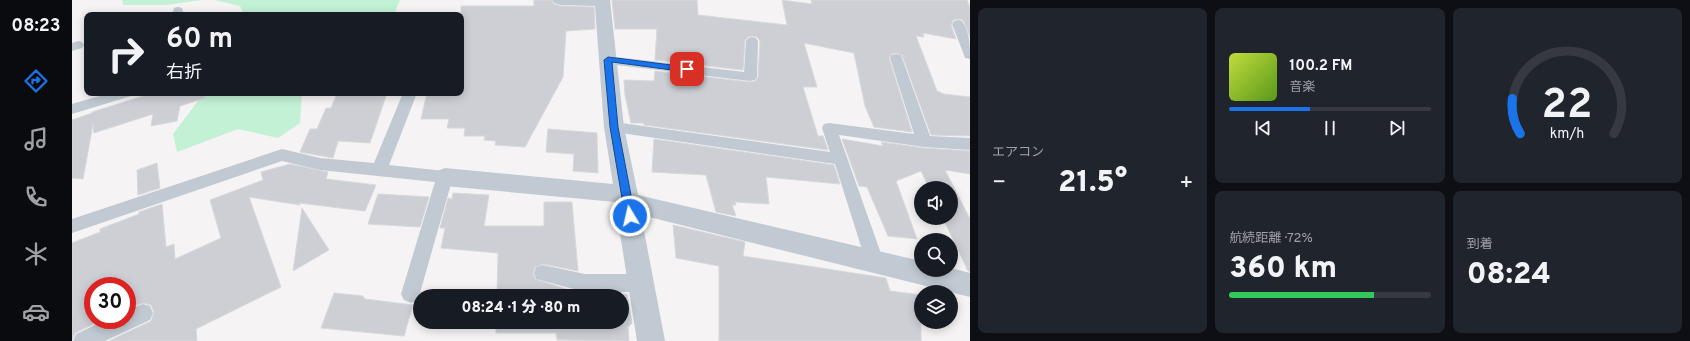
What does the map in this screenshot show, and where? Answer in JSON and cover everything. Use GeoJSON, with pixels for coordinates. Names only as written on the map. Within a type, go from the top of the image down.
{"type":"FeatureCollection","features":[{"type":"Feature","properties":{"kind":"street"},"geometry":{"type":"LineString","coordinates":[[560,0],[602,1],[614,127],[651,341]]}},
{"type":"Feature","properties":{"kind":"street"},"geometry":{"type":"LineString","coordinates":[[445,177],[627,198],[668,211],[970,285]]}},
{"type":"Feature","properties":{"kind":"lane"},"geometry":{"type":"LineString","coordinates":[[958,24],[970,55]]}},
{"type":"Feature","properties":{"kind":"lane"},"geometry":{"type":"LineString","coordinates":[[608,60],[750,77],[752,41]]}},
{"type":"Feature","properties":{"kind":"lane"},"geometry":{"type":"LineString","coordinates":[[896,58],[924,141]]}},
{"type":"Feature","properties":{"kind":"lane"},"geometry":{"type":"LineString","coordinates":[[72,109],[116,96]]}},
{"type":"Feature","properties":{"kind":"lane"},"geometry":{"type":"LineString","coordinates":[[379,170],[409,96]]}},
{"type":"Feature","properties":{"kind":"lane"},"geometry":{"type":"LineString","coordinates":[[614,127],[841,159]]}},
{"type":"Feature","properties":{"kind":"lane"},"geometry":{"type":"LineString","coordinates":[[875,262],[841,159],[829,128],[924,141],[970,144]]}},
{"type":"Feature","properties":{"kind":"lane"},"geometry":{"type":"LineString","coordinates":[[72,226],[282,155],[320,164],[445,177],[411,294]]}},
{"type":"Feature","properties":{"kind":"lane"},"geometry":{"type":"LineString","coordinates":[[543,273],[585,283],[641,283]]}},
{"type":"Feature","properties":{"kind":"lane"},"geometry":{"type":"LineString","coordinates":[[83,341],[143,313]]}},
{"type":"Feature","properties":{"kind":"green space"},"geometry":{"type":"Polygon","coordinates":[[[122,0],[201,0],[167,5],[123,5],[122,0]]]}},
{"type":"Feature","properties":{"kind":"green space"},"geometry":{"type":"Polygon","coordinates":[[[215,0],[400,0],[395,12],[243,12],[240,6],[215,0]]]}},
{"type":"Feature","properties":{"kind":"green space"},"geometry":{"type":"Polygon","coordinates":[[[202,96],[302,96],[300,123],[278,138],[238,129],[177,152],[173,134],[202,96]]]}},
{"type":"Feature","properties":{"kind":"building"},"geometry":{"type":"Polygon","coordinates":[[[534,0],[551,0],[554,4],[560,6],[594,7],[595,29],[566,31],[563,77],[525,147],[495,145],[496,141],[484,140],[485,136],[464,136],[465,128],[447,128],[449,119],[421,119],[426,96],[464,96],[464,12],[461,12],[461,6],[534,6],[534,0]]]}},
{"type":"Feature","properties":{"kind":"building"},"geometry":{"type":"Polygon","coordinates":[[[612,0],[697,0],[698,15],[787,25],[782,0],[812,4],[811,0],[967,0],[970,8],[970,37],[963,20],[958,19],[953,20],[951,25],[956,39],[923,33],[924,37],[916,36],[937,91],[944,94],[970,97],[970,136],[931,135],[902,55],[896,53],[891,54],[889,58],[912,132],[874,127],[865,106],[854,53],[804,43],[817,87],[803,87],[818,136],[823,136],[828,150],[644,125],[643,123],[631,123],[625,95],[624,80],[654,81],[655,71],[750,82],[755,81],[758,77],[760,41],[757,37],[752,36],[745,40],[743,70],[655,60],[657,29],[615,29],[612,0]]]}},
{"type":"Feature","properties":{"kind":"building"},"geometry":{"type":"Polygon","coordinates":[[[143,96],[205,96],[205,98],[180,106],[177,121],[151,126],[153,114],[94,133],[93,124],[83,179],[72,178],[72,120],[92,112],[143,96]]]}},
{"type":"Feature","properties":{"kind":"building"},"geometry":{"type":"Polygon","coordinates":[[[336,96],[386,96],[370,143],[338,141],[333,158],[300,152],[310,129],[317,129],[326,108],[331,108],[336,96]]]}},
{"type":"Feature","properties":{"kind":"building"},"geometry":{"type":"Polygon","coordinates":[[[548,129],[597,133],[598,173],[573,171],[574,154],[546,152],[548,129]]]}},
{"type":"Feature","properties":{"kind":"building"},"geometry":{"type":"Polygon","coordinates":[[[654,139],[834,165],[840,184],[766,177],[769,204],[735,202],[736,205],[732,205],[736,216],[716,212],[706,175],[652,172],[654,139]]]}},
{"type":"Feature","properties":{"kind":"building"},"geometry":{"type":"Polygon","coordinates":[[[842,139],[883,146],[881,142],[924,148],[970,151],[970,174],[945,170],[951,181],[926,181],[921,171],[896,181],[915,233],[914,239],[888,236],[867,187],[859,186],[842,139]]]}},
{"type":"Feature","properties":{"kind":"building"},"geometry":{"type":"Polygon","coordinates":[[[157,163],[160,188],[138,195],[137,170],[157,163]]]}},
{"type":"Feature","properties":{"kind":"building"},"geometry":{"type":"Polygon","coordinates":[[[290,164],[328,172],[326,179],[376,185],[365,211],[299,203],[300,205],[249,197],[281,287],[196,329],[197,341],[109,341],[151,321],[154,312],[151,305],[143,303],[136,305],[136,277],[84,277],[84,329],[75,333],[72,340],[72,243],[100,232],[100,229],[139,214],[139,212],[162,204],[166,247],[174,244],[175,259],[221,238],[210,200],[263,180],[261,172],[290,164]]]}},
{"type":"Feature","properties":{"kind":"building"},"geometry":{"type":"Polygon","coordinates":[[[453,193],[489,195],[484,226],[544,226],[544,202],[572,202],[578,271],[543,264],[535,267],[533,273],[535,279],[566,289],[497,289],[498,253],[441,248],[445,228],[440,228],[448,198],[452,199],[453,193]]]}},
{"type":"Feature","properties":{"kind":"building"},"geometry":{"type":"Polygon","coordinates":[[[378,194],[429,197],[420,227],[368,224],[378,194]]]}},
{"type":"Feature","properties":{"kind":"building"},"geometry":{"type":"Polygon","coordinates":[[[958,195],[970,219],[970,271],[968,271],[958,250],[958,233],[950,233],[946,225],[958,225],[958,195]]]}},
{"type":"Feature","properties":{"kind":"building"},"geometry":{"type":"Polygon","coordinates":[[[302,208],[329,250],[293,271],[302,208]]]}},
{"type":"Feature","properties":{"kind":"building"},"geometry":{"type":"Polygon","coordinates":[[[673,225],[745,242],[743,256],[886,278],[890,291],[914,294],[914,329],[921,329],[921,341],[719,341],[719,266],[676,258],[673,225]]]}},
{"type":"Feature","properties":{"kind":"building"},"geometry":{"type":"Polygon","coordinates":[[[334,293],[363,296],[365,299],[413,305],[404,336],[321,328],[334,293]]]}},
{"type":"Feature","properties":{"kind":"building"},"geometry":{"type":"Polygon","coordinates":[[[629,306],[632,323],[629,326],[629,306]]]}},
{"type":"Feature","properties":{"kind":"building"},"geometry":{"type":"Polygon","coordinates":[[[496,329],[628,329],[629,341],[557,340],[556,333],[496,333],[496,329]]]}},
{"type":"Feature","properties":{"kind":"route"},"geometry":{"type":"LineString","coordinates":[[630,216],[614,127],[608,60],[687,69]]}}]}
